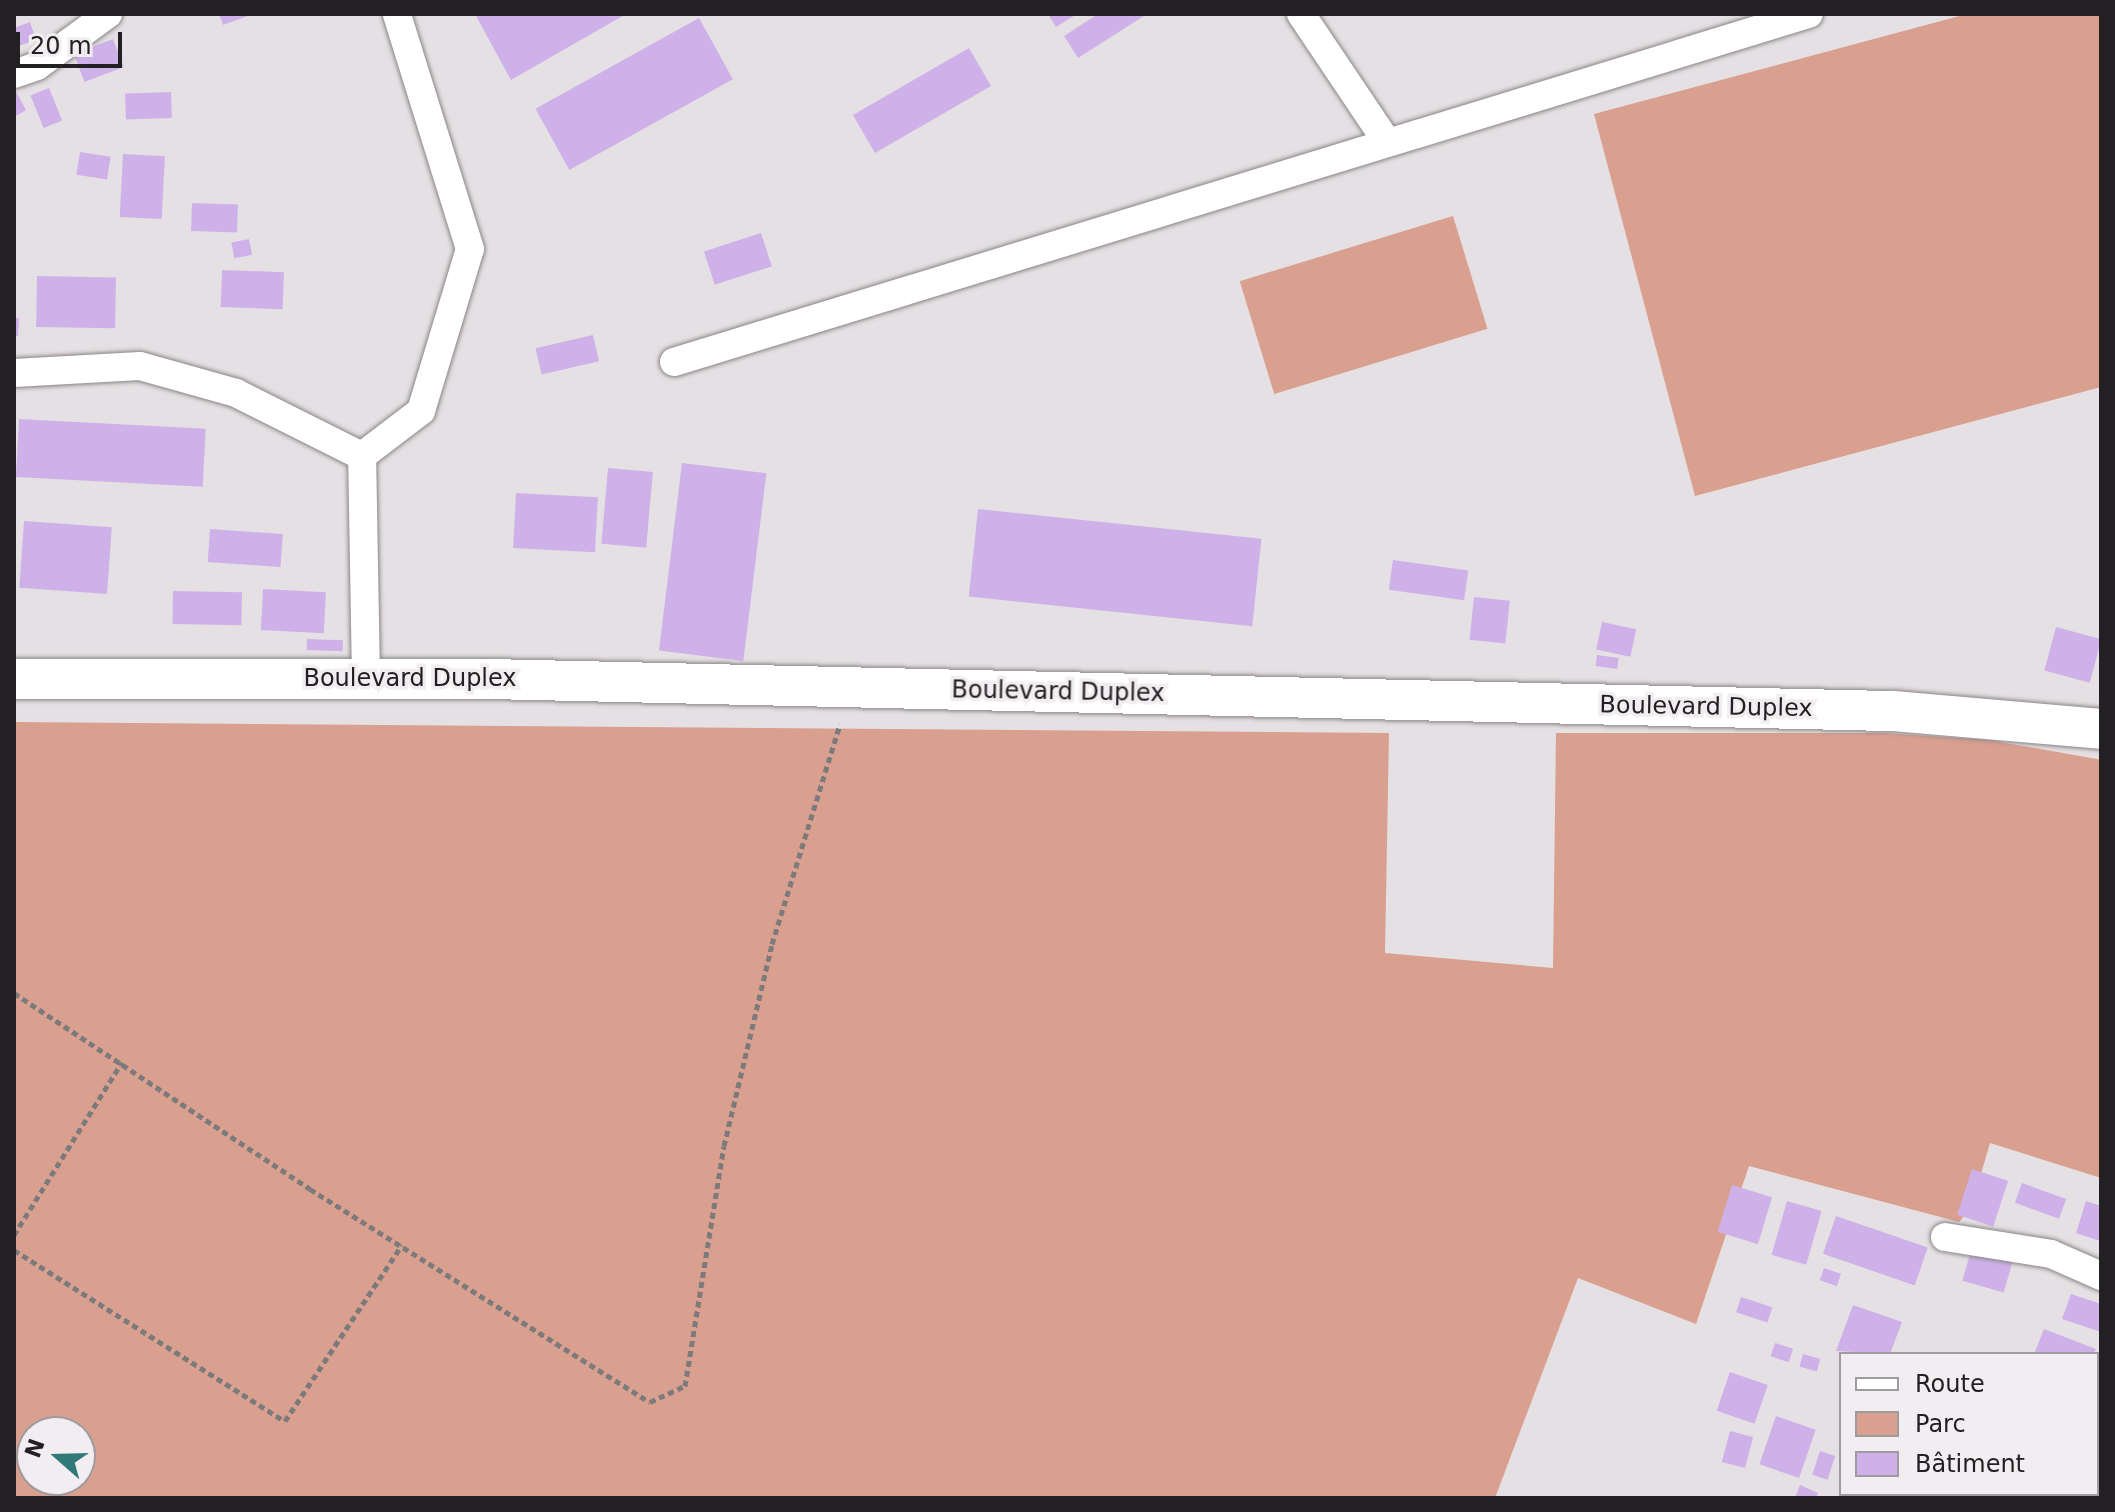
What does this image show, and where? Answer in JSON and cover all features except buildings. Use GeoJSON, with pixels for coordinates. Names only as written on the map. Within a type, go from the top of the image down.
{"type":"FeatureCollection","features":[{"type":"Feature","properties":{"kind":"main road","name":"Boulevard Duplex"},"geometry":{"type":"LineString","coordinates":[[14,679],[366,679],[842,687],[1893,711],[2101,729]]}},
{"type":"Feature","properties":{"kind":"street"},"geometry":{"type":"LineString","coordinates":[[14,74],[37,66],[108,14]]}},
{"type":"Feature","properties":{"kind":"street"},"geometry":{"type":"LineString","coordinates":[[362,456],[421,411],[470,249],[397,14]]}},
{"type":"Feature","properties":{"kind":"street"},"geometry":{"type":"LineString","coordinates":[[1301,14],[1387,142]]}},
{"type":"Feature","properties":{"kind":"street"},"geometry":{"type":"LineString","coordinates":[[674,362],[1809,14]]}},
{"type":"Feature","properties":{"kind":"street"},"geometry":{"type":"LineString","coordinates":[[14,373],[140,366],[236,393],[362,456]]}},
{"type":"Feature","properties":{"kind":"street"},"geometry":{"type":"LineString","coordinates":[[362,456],[366,679]]}},
{"type":"Feature","properties":{"kind":"street"},"geometry":{"type":"LineString","coordinates":[[1945,1237],[2051,1254],[2101,1276]]}},
{"type":"Feature","properties":{"kind":"path"},"geometry":{"type":"LineString","coordinates":[[14,993],[650,1402],[685,1386],[724,1146],[772,944],[839,726],[842,687]]}},
{"type":"Feature","properties":{"kind":"path"},"geometry":{"type":"LineString","coordinates":[[14,1235],[122,1062]]}},
{"type":"Feature","properties":{"kind":"path"},"geometry":{"type":"LineString","coordinates":[[14,1250],[285,1421],[402,1245]]}},
{"type":"Feature","properties":{"kind":"green space"},"geometry":{"type":"Polygon","coordinates":[[[1967,14],[2101,14],[2101,387],[1695,496],[1594,114],[1967,14]]]}},
{"type":"Feature","properties":{"kind":"green space"},"geometry":{"type":"Polygon","coordinates":[[[1453,216],[1487,329],[1274,394],[1240,281],[1453,216]]]}},
{"type":"Feature","properties":{"kind":"green space"},"geometry":{"type":"Polygon","coordinates":[[[14,722],[1389,733],[1385,953],[1553,968],[1556,733],[1885,733],[1989,740],[2101,760],[2101,1178],[1990,1143],[1971,1208],[1959,1222],[1749,1166],[1696,1324],[1578,1278],[1495,1498],[14,1498],[14,722]]]}}]}
